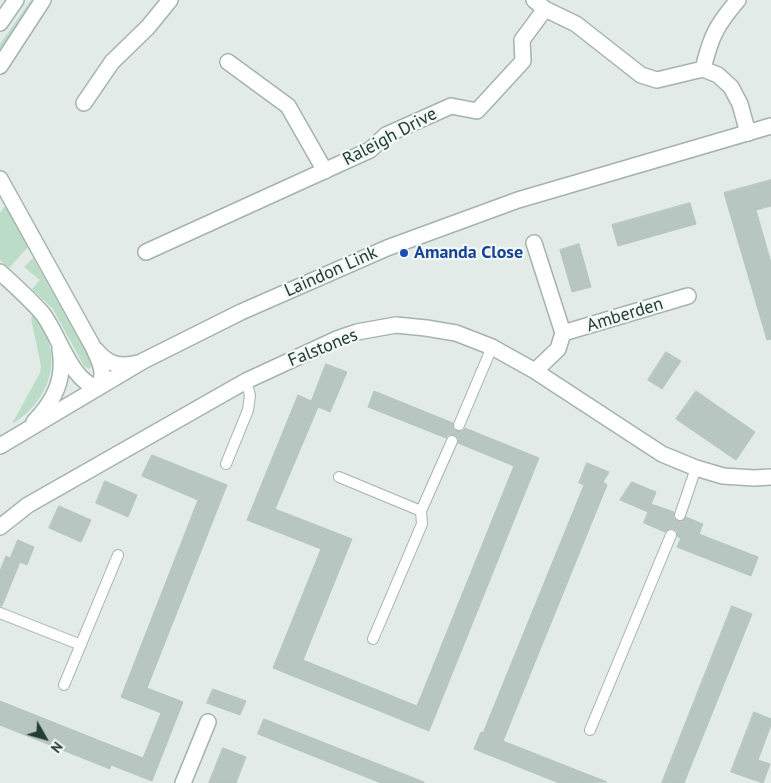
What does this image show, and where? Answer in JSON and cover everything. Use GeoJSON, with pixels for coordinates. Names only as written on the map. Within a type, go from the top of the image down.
{"type":"FeatureCollection","features":[{"type":"Feature","properties":{"kind":"street"},"geometry":{"type":"LineString","coordinates":[[0,23],[16,0]]}},
{"type":"Feature","properties":{"kind":"street"},"geometry":{"type":"LineString","coordinates":[[0,66],[43,0]]}},
{"type":"Feature","properties":{"kind":"street"},"geometry":{"type":"LineString","coordinates":[[84,104],[112,62],[148,27],[170,0]]}},
{"type":"Feature","properties":{"kind":"street"},"geometry":{"type":"LineString","coordinates":[[703,69],[710,40],[721,19],[738,0]]}},
{"type":"Feature","properties":{"kind":"street"},"geometry":{"type":"LineString","coordinates":[[539,4],[576,24],[641,75],[657,80],[703,69],[718,75],[731,87],[740,104],[748,133]]}},
{"type":"Feature","properties":{"kind":"street","name":"Raleigh Drive"},"geometry":{"type":"LineString","coordinates":[[146,252],[370,150],[386,135],[451,106],[477,111],[523,61],[522,40],[539,4]]}},
{"type":"Feature","properties":{"kind":"street","name":"Raleigh Drive"},"geometry":{"type":"LineString","coordinates":[[228,62],[288,106],[325,171]]}},
{"type":"Feature","properties":{"kind":"street","name":"Laindon Link"},"geometry":{"type":"LineString","coordinates":[[0,446],[144,361],[241,312],[387,248],[518,200],[771,126]]}},
{"type":"Feature","properties":{"kind":"street"},"geometry":{"type":"LineString","coordinates":[[0,179],[99,359],[102,381],[98,388],[92,386],[79,375],[70,363],[54,331],[42,313],[0,272]]}},
{"type":"Feature","properties":{"kind":"street","name":"Amberden"},"geometry":{"type":"LineString","coordinates":[[534,243],[562,333],[558,349],[535,371]]}},
{"type":"Feature","properties":{"kind":"street","name":"Amberden"},"geometry":{"type":"LineString","coordinates":[[562,333],[688,296]]}},
{"type":"Feature","properties":{"kind":"street","name":"Falstones"},"geometry":{"type":"LineString","coordinates":[[0,528],[28,505],[246,381],[339,338],[357,332],[396,325],[456,333],[492,347],[535,371],[662,454],[696,468],[723,476],[771,477]]}},
{"type":"Feature","properties":{"kind":"street"},"geometry":{"type":"LineString","coordinates":[[20,435],[36,420],[50,402],[62,374],[60,347],[54,331]]}},
{"type":"Feature","properties":{"kind":"street"},"geometry":{"type":"LineString","coordinates":[[92,345],[103,358],[113,364],[126,365],[144,361]]}},
{"type":"Feature","properties":{"kind":"street"},"geometry":{"type":"LineString","coordinates":[[183,783],[208,722]]}},
{"type":"Feature","properties":{"kind":"lane"},"geometry":{"type":"LineString","coordinates":[[458,425],[492,347]]}},
{"type":"Feature","properties":{"kind":"lane"},"geometry":{"type":"LineString","coordinates":[[226,464],[248,410],[250,395],[246,381]]}},
{"type":"Feature","properties":{"kind":"lane"},"geometry":{"type":"LineString","coordinates":[[373,639],[422,524],[421,511],[452,441]]}},
{"type":"Feature","properties":{"kind":"lane"},"geometry":{"type":"LineString","coordinates":[[680,515],[696,468]]}},
{"type":"Feature","properties":{"kind":"lane"},"geometry":{"type":"LineString","coordinates":[[339,478],[421,511]]}},
{"type":"Feature","properties":{"kind":"lane"},"geometry":{"type":"LineString","coordinates":[[590,730],[672,535]]}},
{"type":"Feature","properties":{"kind":"lane"},"geometry":{"type":"LineString","coordinates":[[64,685],[118,555]]}},
{"type":"Feature","properties":{"kind":"lane"},"geometry":{"type":"LineString","coordinates":[[0,612],[80,645]]}},
{"type":"Feature","properties":{"kind":"green space"},"geometry":{"type":"Polygon","coordinates":[[[31,0],[35,0],[0,51],[0,44],[31,0]]]}},
{"type":"Feature","properties":{"kind":"green space"},"geometry":{"type":"Polygon","coordinates":[[[4,207],[7,208],[28,247],[9,268],[0,260],[0,213],[4,207]]]}},
{"type":"Feature","properties":{"kind":"green space"},"geometry":{"type":"Polygon","coordinates":[[[33,258],[92,362],[93,365],[89,369],[84,366],[53,309],[32,289],[40,280],[24,267],[33,258]]]}},
{"type":"Feature","properties":{"kind":"green space"},"geometry":{"type":"Polygon","coordinates":[[[33,315],[43,329],[49,344],[52,359],[50,374],[38,401],[14,423],[40,373],[41,366],[31,318],[33,315]]]}},
{"type":"Feature","properties":{"kind":"building"},"geometry":{"type":"Polygon","coordinates":[[[771,180],[771,206],[756,210],[771,263],[771,339],[767,340],[724,193],[771,180]]]}},
{"type":"Feature","properties":{"kind":"building"},"geometry":{"type":"Polygon","coordinates":[[[690,203],[696,224],[618,246],[612,225],[690,203]]]}},
{"type":"Feature","properties":{"kind":"building"},"geometry":{"type":"Polygon","coordinates":[[[579,244],[591,287],[572,292],[560,250],[579,244]]]}},
{"type":"Feature","properties":{"kind":"building"},"geometry":{"type":"Polygon","coordinates":[[[666,352],[681,361],[662,389],[648,380],[666,352]]]}},
{"type":"Feature","properties":{"kind":"building"},"geometry":{"type":"Polygon","coordinates":[[[326,364],[347,372],[330,412],[318,407],[275,509],[352,539],[303,660],[417,706],[514,466],[458,443],[458,437],[454,435],[448,435],[446,438],[368,407],[374,391],[453,423],[453,429],[457,431],[463,431],[465,428],[539,458],[429,731],[273,668],[321,549],[247,520],[298,395],[311,401],[326,364]]]}},
{"type":"Feature","properties":{"kind":"building"},"geometry":{"type":"Polygon","coordinates":[[[696,391],[755,432],[736,460],[676,419],[696,391]]]}},
{"type":"Feature","properties":{"kind":"building"},"geometry":{"type":"Polygon","coordinates":[[[152,455],[227,485],[147,688],[183,702],[152,781],[111,765],[110,769],[0,725],[0,701],[143,758],[161,713],[121,697],[198,500],[142,476],[152,455]]]}},
{"type":"Feature","properties":{"kind":"building"},"geometry":{"type":"Polygon","coordinates":[[[587,463],[609,472],[603,482],[607,485],[503,741],[607,782],[559,783],[474,749],[481,732],[483,733],[584,485],[579,483],[587,463]]]}},
{"type":"Feature","properties":{"kind":"building"},"geometry":{"type":"Polygon","coordinates":[[[105,481],[137,495],[128,517],[96,503],[105,481]]]}},
{"type":"Feature","properties":{"kind":"building"},"geometry":{"type":"Polygon","coordinates":[[[632,482],[656,492],[648,512],[620,500],[632,482]]]}},
{"type":"Feature","properties":{"kind":"building"},"geometry":{"type":"Polygon","coordinates":[[[651,504],[674,512],[673,517],[677,521],[682,522],[686,517],[703,524],[699,534],[758,557],[751,576],[677,547],[681,538],[678,537],[677,531],[670,528],[665,532],[644,523],[651,504]]]}},
{"type":"Feature","properties":{"kind":"building"},"geometry":{"type":"Polygon","coordinates":[[[59,506],[91,520],[81,542],[49,528],[59,506]]]}},
{"type":"Feature","properties":{"kind":"building"},"geometry":{"type":"Polygon","coordinates":[[[18,540],[34,547],[27,565],[20,562],[2,606],[0,606],[0,571],[6,556],[10,558],[18,540]]]}},
{"type":"Feature","properties":{"kind":"building"},"geometry":{"type":"Polygon","coordinates":[[[732,606],[752,614],[684,783],[662,783],[732,606]]]}},
{"type":"Feature","properties":{"kind":"building"},"geometry":{"type":"Polygon","coordinates":[[[213,689],[246,701],[240,715],[207,703],[213,689]]]}},
{"type":"Feature","properties":{"kind":"building"},"geometry":{"type":"Polygon","coordinates":[[[754,712],[771,719],[771,725],[758,760],[770,764],[763,783],[731,772],[754,712]]]}},
{"type":"Feature","properties":{"kind":"building"},"geometry":{"type":"Polygon","coordinates":[[[264,719],[424,783],[381,783],[258,734],[264,719]]]}},
{"type":"Feature","properties":{"kind":"building"},"geometry":{"type":"Polygon","coordinates":[[[223,748],[246,757],[236,783],[209,783],[223,748]]]}},
{"type":"Feature","properties":{"kind":"place","name":"Amanda Close"},"geometry":{"type":"Point","coordinates":[404,253]}}]}
